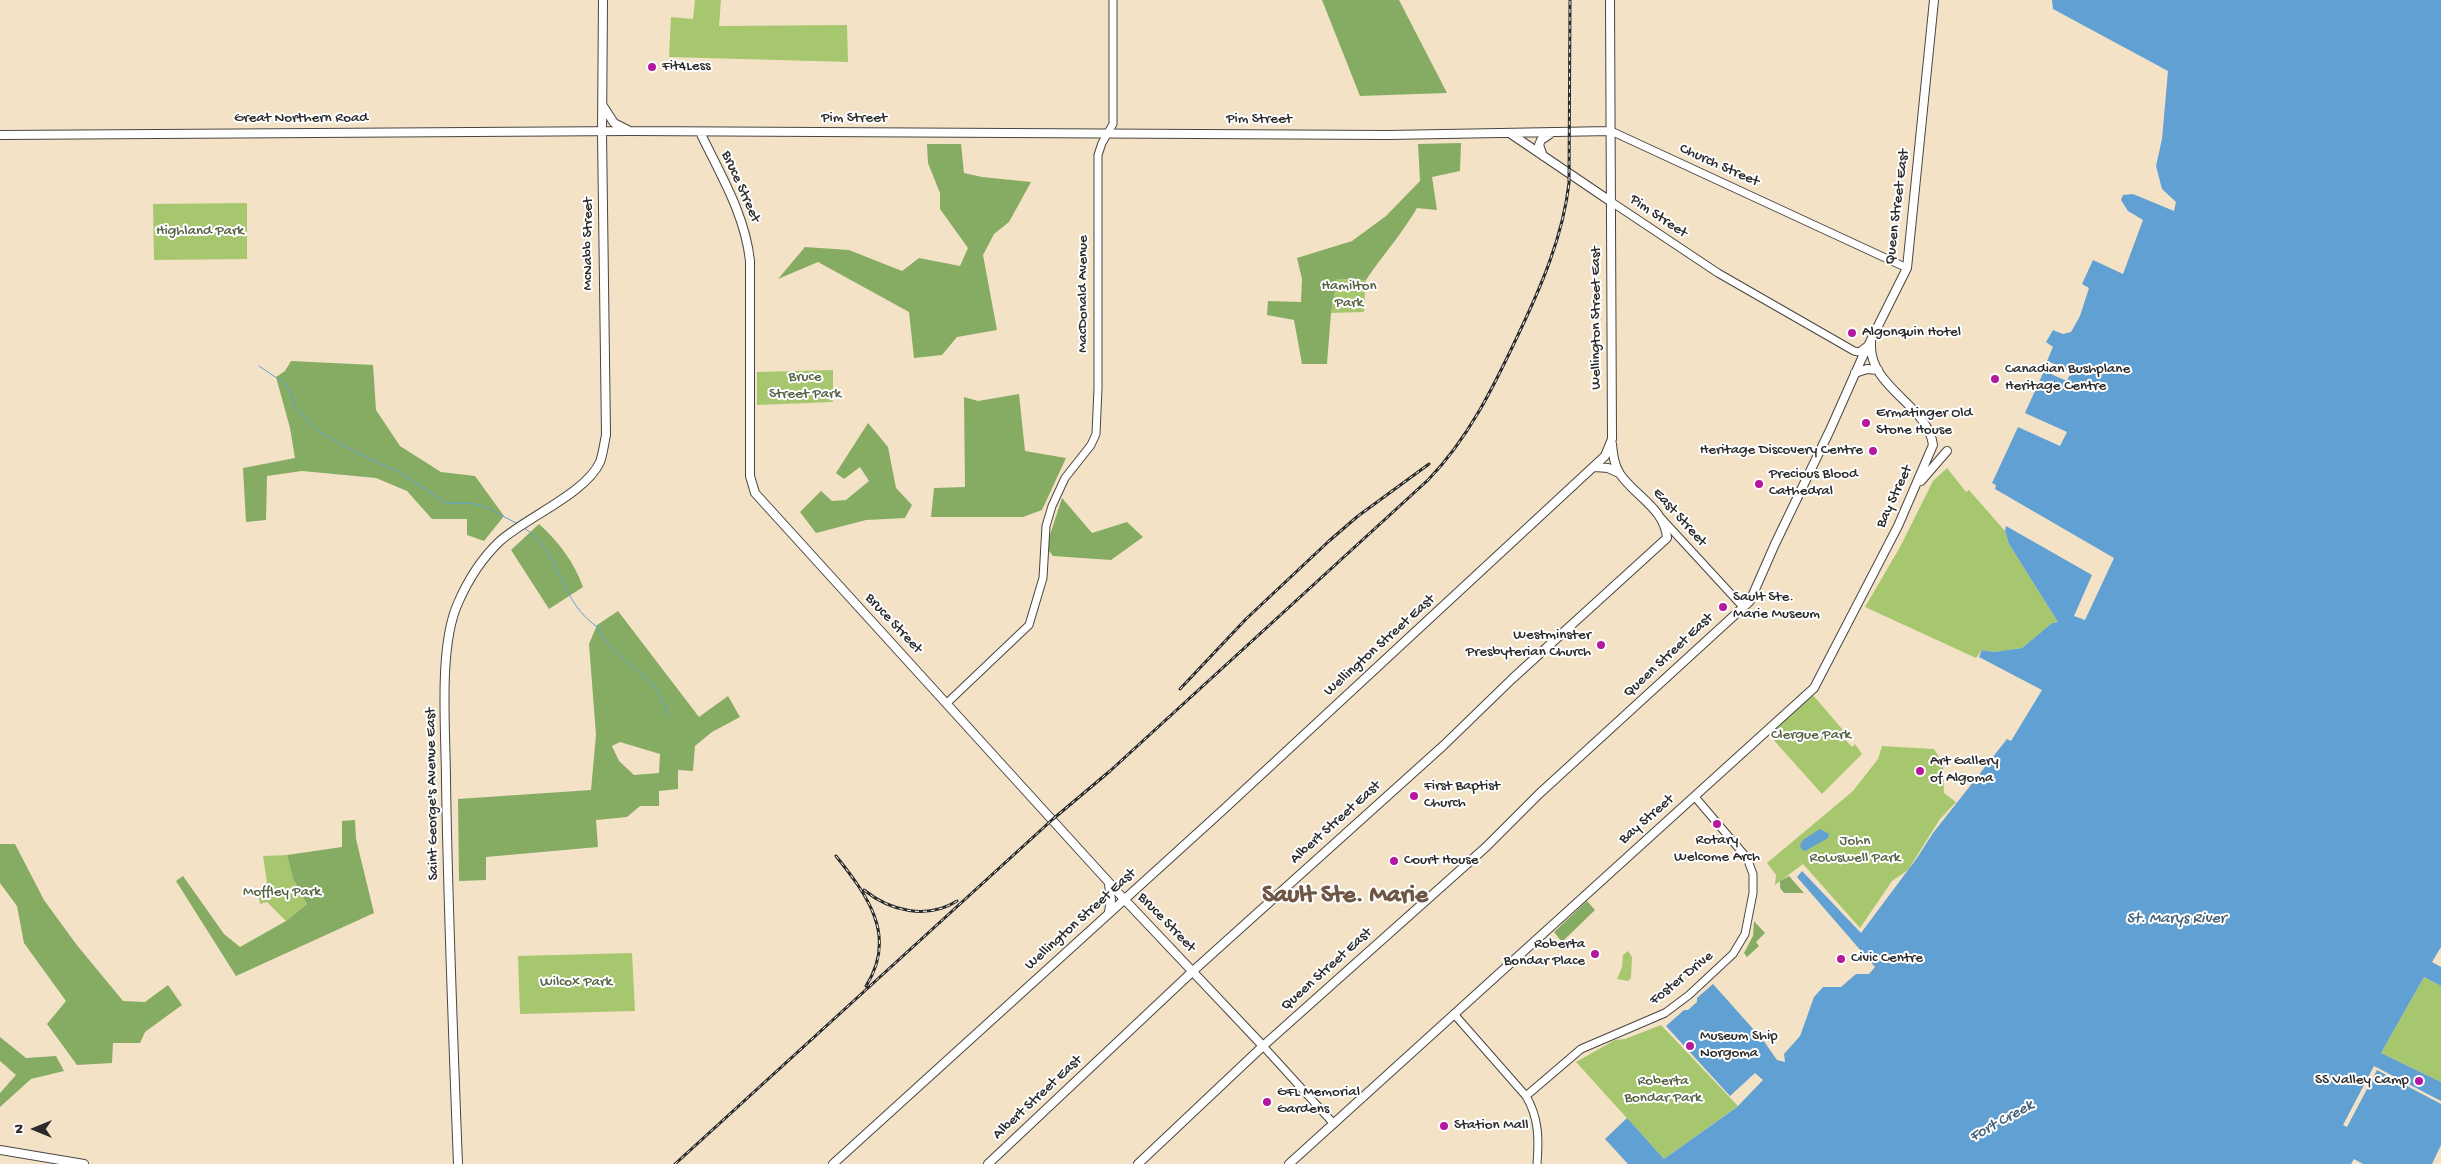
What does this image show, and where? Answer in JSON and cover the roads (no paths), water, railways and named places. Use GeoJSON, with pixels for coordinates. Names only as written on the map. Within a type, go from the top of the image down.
{"type":"FeatureCollection","features":[{"type":"Feature","properties":{"kind":"main road","name":"McNabb Street"},"geometry":{"type":"LineString","coordinates":[[585,482],[600,462],[606,435],[602,132],[603,0]]}},
{"type":"Feature","properties":{"kind":"main road","name":"Wellington Street East"},"geometry":{"type":"LineString","coordinates":[[833,1164],[1124,900],[1605,456],[1612,439],[1610,0]]}},
{"type":"Feature","properties":{"kind":"main road","name":"Queen Street East"},"geometry":{"type":"LineString","coordinates":[[1138,1164],[1263,1046],[1486,847],[1539,794],[1743,607],[1756,592],[1775,544],[1907,268],[1934,0]]}},
{"type":"Feature","properties":{"kind":"main road"},"geometry":{"type":"LineString","coordinates":[[602,104],[614,123],[630,131]]}},
{"type":"Feature","properties":{"kind":"main road","name":"Pim Street"},"geometry":{"type":"LineString","coordinates":[[602,132],[1511,134],[1610,201]]}},
{"type":"Feature","properties":{"kind":"main road","name":"Great Northern Road"},"geometry":{"type":"LineString","coordinates":[[0,135],[602,132]]}},
{"type":"Feature","properties":{"kind":"main road","name":"Bruce Street"},"geometry":{"type":"LineString","coordinates":[[700,132],[735,205],[748,243],[750,261],[750,476],[752,486],[769,509],[1124,900],[1263,1046]]}},
{"type":"Feature","properties":{"kind":"main road","name":"Church Street"},"geometry":{"type":"LineString","coordinates":[[1511,134],[1611,132]]}},
{"type":"Feature","properties":{"kind":"main road"},"geometry":{"type":"LineString","coordinates":[[1543,156],[1539,145],[1541,140],[1554,133]]}},
{"type":"Feature","properties":{"kind":"main road"},"geometry":{"type":"LineString","coordinates":[[1871,341],[1870,353],[1878,370]]}},
{"type":"Feature","properties":{"kind":"main road"},"geometry":{"type":"LineString","coordinates":[[1855,374],[1867,369],[1878,370]]}},
{"type":"Feature","properties":{"kind":"main road","name":"Bay Street"},"geometry":{"type":"LineString","coordinates":[[1289,1164],[1814,688],[1898,526],[1933,445],[1931,432],[1878,370]]}},
{"type":"Feature","properties":{"kind":"main road","name":"East Street"},"geometry":{"type":"LineString","coordinates":[[1612,439],[1614,458],[1620,474],[1662,518]]}},
{"type":"Feature","properties":{"kind":"main road"},"geometry":{"type":"LineString","coordinates":[[1914,488],[1947,452]]}},
{"type":"Feature","properties":{"kind":"main road"},"geometry":{"type":"LineString","coordinates":[[1595,467],[1608,468],[1620,474]]}},
{"type":"Feature","properties":{"kind":"main road","name":"Saint George's Avenue East"},"geometry":{"type":"LineString","coordinates":[[458,1164],[448,930],[445,709],[449,636],[457,605],[468,582],[491,551],[531,518],[585,482]]}},
{"type":"Feature","properties":{"kind":"main road"},"geometry":{"type":"LineString","coordinates":[[1662,518],[1667,538]]}},
{"type":"Feature","properties":{"kind":"main road","name":"Albert Street East"},"geometry":{"type":"LineString","coordinates":[[988,1164],[1193,971],[1444,745],[1505,686],[1667,538]]}},
{"type":"Feature","properties":{"kind":"main road"},"geometry":{"type":"LineString","coordinates":[[1108,882],[1112,900],[1108,914]]}},
{"type":"Feature","properties":{"kind":"main road"},"geometry":{"type":"LineString","coordinates":[[0,1150],[84,1164]]}},
{"type":"Feature","properties":{"kind":"street","name":"MacDonald Avenue"},"geometry":{"type":"LineString","coordinates":[[947,703],[1029,625],[1043,578],[1046,526],[1052,506],[1065,478],[1091,445],[1096,434],[1098,388],[1098,155],[1113,124],[1113,0]]}},
{"type":"Feature","properties":{"kind":"street","name":"Church Street"},"geometry":{"type":"LineString","coordinates":[[1611,132],[1907,268]]}},
{"type":"Feature","properties":{"kind":"street","name":"Pim Street"},"geometry":{"type":"LineString","coordinates":[[1610,201],[1718,273],[1854,351]]}},
{"type":"Feature","properties":{"kind":"street"},"geometry":{"type":"LineString","coordinates":[[1855,374],[1857,358],[1854,351],[1862,351],[1871,341]]}},
{"type":"Feature","properties":{"kind":"street","name":"East Street"},"geometry":{"type":"LineString","coordinates":[[1662,518],[1689,550],[1743,607]]}},
{"type":"Feature","properties":{"kind":"street"},"geometry":{"type":"LineString","coordinates":[[1667,538],[1673,539],[1689,550]]}},
{"type":"Feature","properties":{"kind":"street","name":"Foster Drive"},"geometry":{"type":"LineString","coordinates":[[1526,1096],[1581,1049],[1665,1013],[1689,995],[1733,954],[1744,934],[1752,892],[1753,874],[1747,858],[1695,796]]}},
{"type":"Feature","properties":{"kind":"street"},"geometry":{"type":"LineString","coordinates":[[1454,1014],[1526,1096],[1534,1110],[1538,1128],[1537,1164]]}},
{"type":"Feature","properties":{"kind":"street"},"geometry":{"type":"LineString","coordinates":[[1263,1046],[1334,1124]]}},
{"type":"Feature","properties":{"kind":"water","name":"St. Marys River"},"geometry":{"type":"Polygon","coordinates":[[[2052,0],[2441,0],[2441,947],[2432,962],[2441,967],[2441,986],[2424,977],[2381,1053],[2441,1082],[2441,1145],[2432,1164],[2363,1164],[2354,1159],[2351,1164],[1628,1164],[1605,1139],[1627,1118],[1664,1159],[1737,1107],[1763,1080],[1755,1073],[1730,1096],[1666,1026],[1684,1010],[1688,1010],[1697,1002],[1697,998],[1713,984],[1763,1040],[1777,1060],[1785,1062],[1784,1054],[1800,1036],[1814,997],[1823,987],[1841,987],[1856,974],[1869,974],[1875,967],[1797,877],[1802,871],[1861,933],[1917,858],[1933,833],[2007,739],[2011,741],[2042,690],[1979,657],[1982,650],[1994,652],[2022,648],[2052,623],[2058,622],[2009,544],[2005,531],[2006,526],[2092,575],[2074,616],[2085,620],[2114,558],[1995,489],[1996,485],[1992,483],[2018,427],[2060,446],[2067,432],[2025,413],[2044,371],[2067,381],[2071,371],[2047,361],[2053,347],[2046,342],[2053,330],[2063,334],[2071,332],[2080,316],[2089,288],[2082,284],[2093,260],[2123,274],[2143,220],[2128,211],[2121,200],[2123,195],[2133,194],[2174,211],[2176,202],[2162,189],[2156,166],[2162,139],[2168,71],[2053,9],[2052,0]]]}},
{"type":"Feature","properties":{"kind":"water"},"geometry":{"type":"Polygon","coordinates":[[[1820,829],[1829,834],[1828,838],[1805,851],[1802,850],[1800,845],[1803,840],[1820,829]]]}},
{"type":"Feature","properties":{"kind":"waterway"},"geometry":{"type":"LineString","coordinates":[[259,366],[284,383],[290,392],[296,408],[321,433],[357,453],[399,472],[447,503],[471,503],[485,507],[518,524]]}},
{"type":"Feature","properties":{"kind":"waterway"},"geometry":{"type":"LineString","coordinates":[[524,528],[536,538],[545,550],[568,592],[586,618],[599,628],[601,634],[613,649],[653,686],[669,717]]}},
{"type":"Feature","properties":{"kind":"railway"},"geometry":{"type":"LineString","coordinates":[[675,1164],[1053,819],[1110,771],[1428,480],[1456,447],[1490,392],[1518,335],[1543,280],[1562,222],[1569,183],[1570,0]]}},
{"type":"Feature","properties":{"kind":"railway"},"geometry":{"type":"LineString","coordinates":[[1180,689],[1246,619],[1329,541],[1358,516],[1429,464]]}},
{"type":"Feature","properties":{"kind":"railway"},"geometry":{"type":"LineString","coordinates":[[836,856],[868,901],[879,933],[879,950],[875,968],[866,986]]}},
{"type":"Feature","properties":{"kind":"railway"},"geometry":{"type":"LineString","coordinates":[[864,890],[885,903],[909,910],[933,910],[957,901]]}},
{"type":"Feature","properties":{"kind":"place","name":"Fit4Less"},"geometry":{"type":"Point","coordinates":[652,67]}},
{"type":"Feature","properties":{"kind":"place","name":"Algonquin Hotel"},"geometry":{"type":"Point","coordinates":[1852,333]}},
{"type":"Feature","properties":{"kind":"place","name":"Canadian Bushplane Heritage Centre"},"geometry":{"type":"Point","coordinates":[1995,379]}},
{"type":"Feature","properties":{"kind":"place","name":"Ermatinger Old Stone House"},"geometry":{"type":"Point","coordinates":[1866,423]}},
{"type":"Feature","properties":{"kind":"place","name":"Heritage Discovery Centre"},"geometry":{"type":"Point","coordinates":[1873,451]}},
{"type":"Feature","properties":{"kind":"place","name":"Precious Blood Cathedral"},"geometry":{"type":"Point","coordinates":[1759,484]}},
{"type":"Feature","properties":{"kind":"place","name":"Sault Ste. Marie Museum"},"geometry":{"type":"Point","coordinates":[1723,607]}},
{"type":"Feature","properties":{"kind":"place","name":"Westminster Presbyterian Church"},"geometry":{"type":"Point","coordinates":[1601,645]}},
{"type":"Feature","properties":{"kind":"place","name":"Art Gallery of Algoma"},"geometry":{"type":"Point","coordinates":[1920,771]}},
{"type":"Feature","properties":{"kind":"place","name":"First Baptist Church"},"geometry":{"type":"Point","coordinates":[1414,796]}},
{"type":"Feature","properties":{"kind":"place","name":"Rotary Welcome Arch"},"geometry":{"type":"Point","coordinates":[1717,824]}},
{"type":"Feature","properties":{"kind":"place","name":"Court House"},"geometry":{"type":"Point","coordinates":[1394,861]}},
{"type":"Feature","properties":{"kind":"place","name":"Roberta Bondar Place"},"geometry":{"type":"Point","coordinates":[1595,954]}},
{"type":"Feature","properties":{"kind":"place","name":"Civic Centre"},"geometry":{"type":"Point","coordinates":[1841,959]}},
{"type":"Feature","properties":{"kind":"place","name":"Museum Ship Norgoma"},"geometry":{"type":"Point","coordinates":[1690,1046]}},
{"type":"Feature","properties":{"kind":"place","name":"SS Valley Camp"},"geometry":{"type":"Point","coordinates":[2419,1081]}},
{"type":"Feature","properties":{"kind":"place","name":"GFL Memorial Gardens"},"geometry":{"type":"Point","coordinates":[1267,1102]}},
{"type":"Feature","properties":{"kind":"place","name":"Station Mall"},"geometry":{"type":"Point","coordinates":[1444,1126]}},
{"type":"Feature","properties":{"kind":"district","name":"Sault Ste. Marie"},"geometry":{"type":"Point","coordinates":[1345,897]}},
{"type":"Feature","properties":{"kind":"park label","name":"Highland Park"},"geometry":{"type":"Point","coordinates":[200,232]}},
{"type":"Feature","properties":{"kind":"park label","name":"Hamilton Park"},"geometry":{"type":"Point","coordinates":[1349,296]}},
{"type":"Feature","properties":{"kind":"park label","name":"Bruce Street Park"},"geometry":{"type":"Point","coordinates":[805,386]}},
{"type":"Feature","properties":{"kind":"park label","name":"Clergue Park"},"geometry":{"type":"Point","coordinates":[1811,736]}},
{"type":"Feature","properties":{"kind":"park label","name":"John Rowswell Park"},"geometry":{"type":"Point","coordinates":[1855,850]}},
{"type":"Feature","properties":{"kind":"park label","name":"Moffley Park"},"geometry":{"type":"Point","coordinates":[282,893]}},
{"type":"Feature","properties":{"kind":"park label","name":"Wilcox Park"},"geometry":{"type":"Point","coordinates":[576,983]}},
{"type":"Feature","properties":{"kind":"park label","name":"Roberta Bondar Park"},"geometry":{"type":"Point","coordinates":[1663,1090]}},
{"type":"Feature","properties":{"kind":"water label","name":"Fort Creek"},"geometry":{"type":"Point","coordinates":[2002,1122]}}]}
